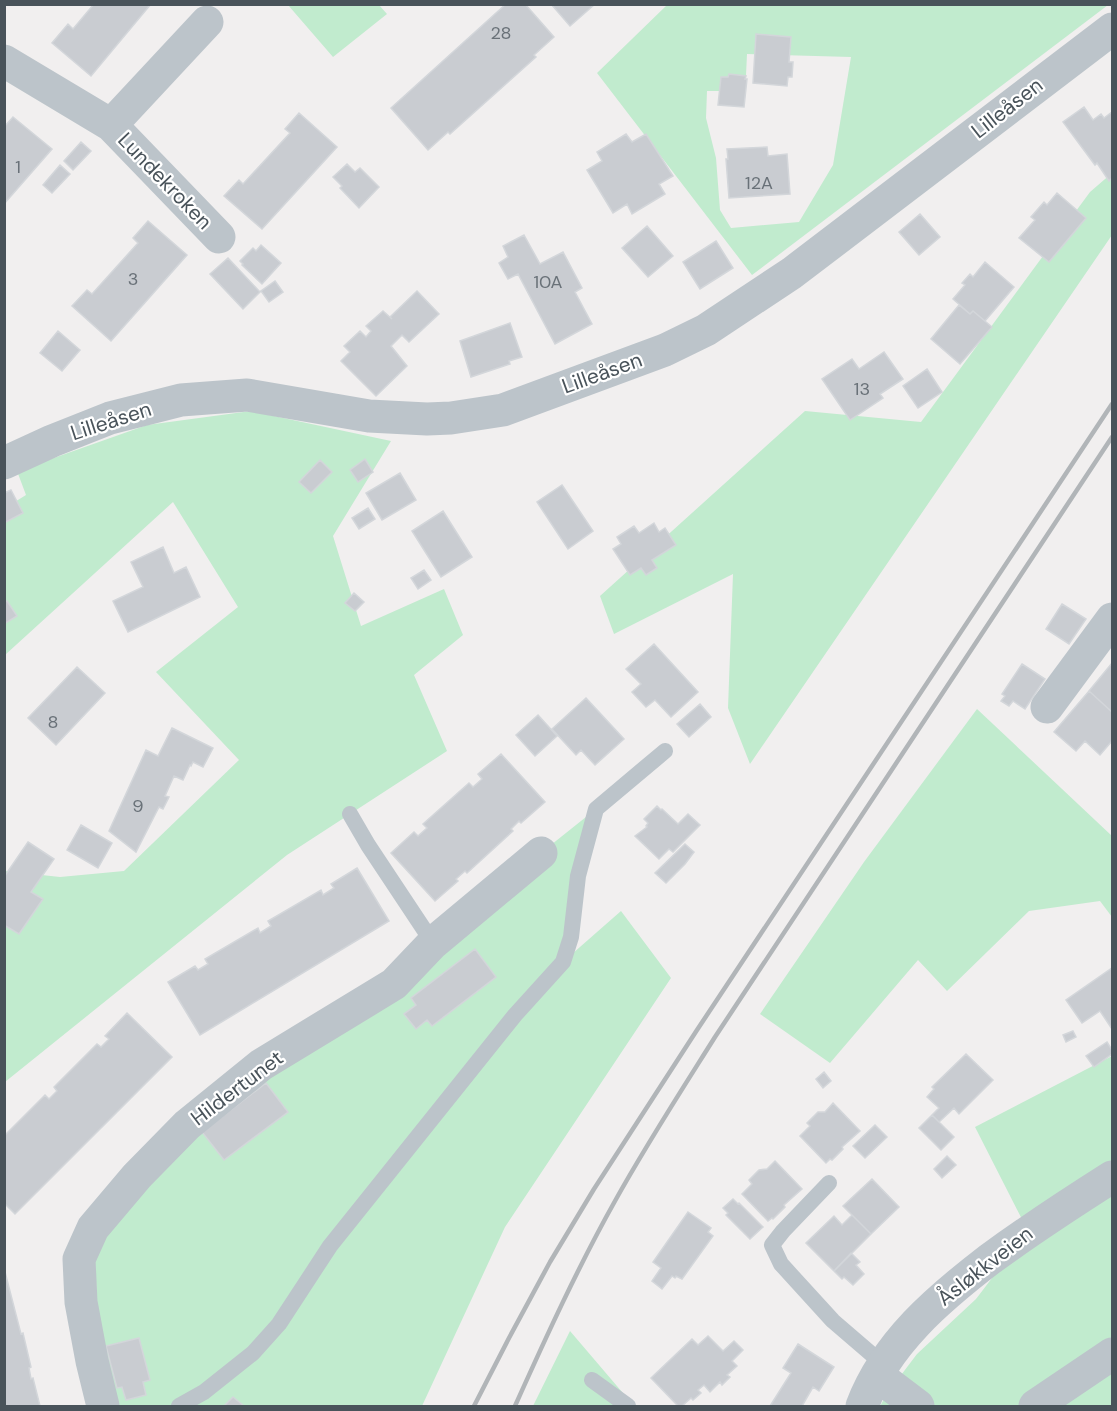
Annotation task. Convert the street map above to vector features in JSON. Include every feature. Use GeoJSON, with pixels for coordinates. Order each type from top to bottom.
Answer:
{"type":"FeatureCollection","features":[{"type":"Feature","properties":{"kind":"street","name":"Lundekroken"},"geometry":{"type":"LineString","coordinates":[[111,125],[207,22]]}},
{"type":"Feature","properties":{"kind":"street","name":"Lilleåsen"},"geometry":{"type":"LineString","coordinates":[[4,463],[110,418],[181,399],[247,395],[369,416],[451,418],[502,410],[665,350],[706,330],[792,273],[1113,29]]}},
{"type":"Feature","properties":{"kind":"street","name":"Lundekroken"},"geometry":{"type":"LineString","coordinates":[[4,62],[111,125],[219,237]]}},
{"type":"Feature","properties":{"kind":"street"},"geometry":{"type":"LineString","coordinates":[[1047,707],[1113,619]]}},
{"type":"Feature","properties":{"kind":"street","name":"Hildertunet"},"geometry":{"type":"LineString","coordinates":[[103,1407],[81,1302],[79,1260],[93,1228],[137,1176],[187,1125],[261,1065],[394,984],[433,943],[540,853]]}},
{"type":"Feature","properties":{"kind":"street","name":"Åsløkkveien"},"geometry":{"type":"LineString","coordinates":[[862,1407],[880,1370],[916,1322],[960,1282],[1025,1233],[1113,1177]]}},
{"type":"Feature","properties":{"kind":"street"},"geometry":{"type":"LineString","coordinates":[[1035,1407],[1113,1354]]}},
{"type":"Feature","properties":{"kind":"street"},"geometry":{"type":"LineString","coordinates":[[880,1370],[918,1407]]}},
{"type":"Feature","properties":{"kind":"lane"},"geometry":{"type":"LineString","coordinates":[[179,1407],[204,1392],[254,1353],[279,1324],[330,1246],[515,1015],[563,962],[571,937],[578,876],[596,809],[665,751]]}},
{"type":"Feature","properties":{"kind":"lane"},"geometry":{"type":"LineString","coordinates":[[350,814],[433,943]]}},
{"type":"Feature","properties":{"kind":"lane"},"geometry":{"type":"LineString","coordinates":[[829,1183],[772,1245],[781,1264],[880,1370]]}},
{"type":"Feature","properties":{"kind":"lane"},"geometry":{"type":"LineString","coordinates":[[592,1380],[628,1407]]}},
{"type":"Feature","properties":{"kind":"green space"},"geometry":{"type":"Polygon","coordinates":[[[288,5],[379,5],[387,14],[333,57],[288,5]]]}},
{"type":"Feature","properties":{"kind":"green space"},"geometry":{"type":"Polygon","coordinates":[[[667,5],[1108,5],[752,275],[597,73],[667,5]],[[747,54],[745,97],[734,91],[707,91],[706,118],[716,158],[720,210],[731,228],[799,222],[833,165],[851,57],[747,54]]]}},
{"type":"Feature","properties":{"kind":"green space"},"geometry":{"type":"Polygon","coordinates":[[[1112,173],[1112,235],[750,764],[728,708],[733,574],[614,634],[600,596],[805,411],[921,422],[1090,192],[1112,173]]]}},
{"type":"Feature","properties":{"kind":"green space"},"geometry":{"type":"Polygon","coordinates":[[[251,411],[391,441],[333,536],[361,626],[444,589],[463,635],[414,675],[447,751],[287,855],[5,1082],[5,871],[60,877],[124,871],[239,760],[156,672],[238,607],[173,502],[5,655],[5,508],[26,495],[17,471],[147,425],[251,411]]]}},
{"type":"Feature","properties":{"kind":"green space"},"geometry":{"type":"Polygon","coordinates":[[[977,709],[1112,836],[1112,917],[1100,901],[1029,911],[947,991],[918,960],[830,1063],[760,1014],[864,862],[977,709]]]}},
{"type":"Feature","properties":{"kind":"green space"},"geometry":{"type":"Polygon","coordinates":[[[596,809],[564,961],[621,911],[671,978],[505,1227],[422,1406],[103,1406],[93,1228],[137,1176],[596,809]]]}},
{"type":"Feature","properties":{"kind":"green space"},"geometry":{"type":"Polygon","coordinates":[[[1112,1056],[1112,1406],[880,1406],[917,1354],[976,1299],[1028,1231],[975,1127],[1112,1056]]]}},
{"type":"Feature","properties":{"kind":"green space"},"geometry":{"type":"Polygon","coordinates":[[[570,1331],[634,1406],[533,1406],[570,1331]]]}},
{"type":"Feature","properties":{"kind":"building"},"geometry":{"type":"Polygon","coordinates":[[[94,4],[151,4],[91,76],[52,43],[68,24],[73,29],[94,4]]]}},
{"type":"Feature","properties":{"kind":"building"},"geometry":{"type":"Polygon","coordinates":[[[506,4],[525,4],[554,37],[534,55],[536,57],[450,134],[448,132],[428,150],[391,108],[506,4]]]}},
{"type":"Feature","properties":{"kind":"building"},"geometry":{"type":"Polygon","coordinates":[[[551,4],[595,4],[570,26],[551,4]]]}},
{"type":"Feature","properties":{"kind":"building"},"geometry":{"type":"Polygon","coordinates":[[[756,34],[791,37],[789,62],[793,62],[792,77],[788,77],[787,86],[753,83],[756,34]]]}},
{"type":"Feature","properties":{"kind":"building"},"geometry":{"type":"Polygon","coordinates":[[[729,74],[746,76],[744,107],[718,105],[721,77],[728,77],[729,74]]]}},
{"type":"Feature","properties":{"kind":"building"},"geometry":{"type":"Polygon","coordinates":[[[1084,107],[1093,120],[1101,114],[1104,118],[1112,112],[1112,178],[1109,181],[1063,122],[1084,107]]]}},
{"type":"Feature","properties":{"kind":"building"},"geometry":{"type":"Polygon","coordinates":[[[299,113],[337,147],[262,229],[224,196],[239,180],[243,184],[290,133],[285,129],[299,113]]]}},
{"type":"Feature","properties":{"kind":"building"},"geometry":{"type":"Polygon","coordinates":[[[13,117],[52,149],[4,204],[4,127],[13,117]]]}},
{"type":"Feature","properties":{"kind":"building"},"geometry":{"type":"Polygon","coordinates":[[[626,134],[632,142],[646,134],[673,176],[659,184],[665,194],[632,214],[627,204],[613,213],[587,170],[602,161],[597,152],[626,134]]]}},
{"type":"Feature","properties":{"kind":"building"},"geometry":{"type":"Polygon","coordinates":[[[81,142],[91,151],[73,170],[64,161],[81,142]]]}},
{"type":"Feature","properties":{"kind":"building"},"geometry":{"type":"Polygon","coordinates":[[[767,147],[768,156],[787,154],[790,194],[729,198],[727,149],[767,147]]]}},
{"type":"Feature","properties":{"kind":"building"},"geometry":{"type":"Polygon","coordinates":[[[347,164],[355,172],[360,168],[379,187],[359,208],[333,177],[347,164]]]}},
{"type":"Feature","properties":{"kind":"building"},"geometry":{"type":"Polygon","coordinates":[[[60,165],[70,174],[52,193],[43,185],[60,165]]]}},
{"type":"Feature","properties":{"kind":"building"},"geometry":{"type":"Polygon","coordinates":[[[1057,193],[1086,218],[1049,262],[1019,238],[1035,220],[1031,217],[1044,202],[1047,205],[1057,193]]]}},
{"type":"Feature","properties":{"kind":"building"},"geometry":{"type":"Polygon","coordinates":[[[920,214],[940,237],[919,255],[899,232],[920,214]]]}},
{"type":"Feature","properties":{"kind":"building"},"geometry":{"type":"Polygon","coordinates":[[[148,221],[187,255],[111,341],[72,306],[87,290],[92,294],[138,243],[133,238],[148,221]]]}},
{"type":"Feature","properties":{"kind":"building"},"geometry":{"type":"Polygon","coordinates":[[[647,226],[673,256],[648,277],[622,248],[647,226]]]}},
{"type":"Feature","properties":{"kind":"building"},"geometry":{"type":"Polygon","coordinates":[[[524,235],[540,264],[563,252],[582,288],[575,292],[592,324],[555,344],[518,274],[508,279],[499,263],[508,257],[503,246],[524,235]]]}},
{"type":"Feature","properties":{"kind":"building"},"geometry":{"type":"Polygon","coordinates":[[[716,241],[733,268],[700,289],[683,262],[716,241]]]}},
{"type":"Feature","properties":{"kind":"building"},"geometry":{"type":"Polygon","coordinates":[[[261,245],[281,263],[262,284],[240,261],[253,248],[256,251],[261,245]]]}},
{"type":"Feature","properties":{"kind":"building"},"geometry":{"type":"Polygon","coordinates":[[[228,258],[260,292],[243,309],[210,274],[228,258]]]}},
{"type":"Feature","properties":{"kind":"building"},"geometry":{"type":"Polygon","coordinates":[[[985,262],[1014,287],[985,321],[973,311],[970,314],[953,299],[965,285],[962,283],[970,274],[973,277],[985,262]]]}},
{"type":"Feature","properties":{"kind":"building"},"geometry":{"type":"Polygon","coordinates":[[[275,281],[283,292],[269,302],[261,291],[275,281]]]}},
{"type":"Feature","properties":{"kind":"building"},"geometry":{"type":"Polygon","coordinates":[[[417,291],[439,314],[409,342],[402,335],[391,346],[407,366],[376,396],[341,361],[350,352],[344,346],[360,331],[366,337],[371,331],[366,326],[383,311],[392,319],[390,317],[417,291]]]}},
{"type":"Feature","properties":{"kind":"building"},"geometry":{"type":"Polygon","coordinates":[[[959,305],[970,314],[973,311],[992,327],[960,364],[931,339],[959,305]]]}},
{"type":"Feature","properties":{"kind":"building"},"geometry":{"type":"Polygon","coordinates":[[[510,323],[522,357],[509,361],[510,364],[471,377],[460,341],[510,323]]]}},
{"type":"Feature","properties":{"kind":"building"},"geometry":{"type":"Polygon","coordinates":[[[58,331],[80,350],[62,371],[40,353],[58,331]]]}},
{"type":"Feature","properties":{"kind":"building"},"geometry":{"type":"Polygon","coordinates":[[[884,352],[903,379],[880,394],[883,398],[850,420],[822,379],[852,359],[859,369],[884,352]]]}},
{"type":"Feature","properties":{"kind":"building"},"geometry":{"type":"Polygon","coordinates":[[[927,369],[942,392],[918,408],[903,386],[927,369]]]}},
{"type":"Feature","properties":{"kind":"building"},"geometry":{"type":"Polygon","coordinates":[[[365,459],[373,472],[358,482],[350,470],[365,459]]]}},
{"type":"Feature","properties":{"kind":"building"},"geometry":{"type":"Polygon","coordinates":[[[320,460],[332,472],[311,493],[299,482],[320,460]]]}},
{"type":"Feature","properties":{"kind":"building"},"geometry":{"type":"Polygon","coordinates":[[[400,473],[416,500],[382,520],[366,493],[400,473]]]}},
{"type":"Feature","properties":{"kind":"building"},"geometry":{"type":"Polygon","coordinates":[[[562,485],[593,531],[568,549],[537,502],[562,485]]]}},
{"type":"Feature","properties":{"kind":"building"},"geometry":{"type":"Polygon","coordinates":[[[11,490],[23,513],[4,523],[4,493],[11,490]]]}},
{"type":"Feature","properties":{"kind":"building"},"geometry":{"type":"Polygon","coordinates":[[[368,508],[375,519],[359,529],[352,518],[368,508]]]}},
{"type":"Feature","properties":{"kind":"building"},"geometry":{"type":"Polygon","coordinates":[[[443,511],[472,557],[441,577],[412,531],[443,511]]]}},
{"type":"Feature","properties":{"kind":"building"},"geometry":{"type":"Polygon","coordinates":[[[654,523],[659,532],[665,528],[676,545],[652,560],[657,568],[646,575],[641,568],[630,575],[613,549],[621,544],[617,537],[634,526],[639,533],[654,523]]]}},
{"type":"Feature","properties":{"kind":"building"},"geometry":{"type":"Polygon","coordinates":[[[163,547],[174,573],[186,567],[200,597],[128,632],[113,601],[143,587],[131,562],[163,547]]]}},
{"type":"Feature","properties":{"kind":"building"},"geometry":{"type":"Polygon","coordinates":[[[424,570],[431,580],[418,589],[411,578],[424,570]]]}},
{"type":"Feature","properties":{"kind":"building"},"geometry":{"type":"Polygon","coordinates":[[[354,593],[364,602],[355,611],[345,603],[354,593]]]}},
{"type":"Feature","properties":{"kind":"building"},"geometry":{"type":"Polygon","coordinates":[[[7,601],[17,616],[4,624],[4,603],[7,601]]]}},
{"type":"Feature","properties":{"kind":"building"},"geometry":{"type":"Polygon","coordinates":[[[1062,604],[1086,619],[1069,644],[1046,629],[1062,604]]]}},
{"type":"Feature","properties":{"kind":"building"},"geometry":{"type":"Polygon","coordinates":[[[654,644],[698,692],[671,717],[655,700],[646,707],[632,692],[641,684],[626,669],[654,644]]]}},
{"type":"Feature","properties":{"kind":"building"},"geometry":{"type":"Polygon","coordinates":[[[1112,663],[1112,712],[1089,691],[1112,663]]]}},
{"type":"Feature","properties":{"kind":"building"},"geometry":{"type":"Polygon","coordinates":[[[1022,664],[1045,679],[1025,709],[1013,701],[1009,706],[1001,701],[1005,696],[1002,694],[1022,664]]]}},
{"type":"Feature","properties":{"kind":"building"},"geometry":{"type":"Polygon","coordinates":[[[77,667],[105,693],[56,745],[28,718],[77,667]]]}},
{"type":"Feature","properties":{"kind":"building"},"geometry":{"type":"Polygon","coordinates":[[[1089,691],[1112,712],[1112,741],[1100,755],[1085,741],[1076,751],[1054,732],[1089,691]]]}},
{"type":"Feature","properties":{"kind":"building"},"geometry":{"type":"Polygon","coordinates":[[[586,698],[624,739],[595,765],[581,750],[576,755],[552,729],[586,698]]]}},
{"type":"Feature","properties":{"kind":"building"},"geometry":{"type":"Polygon","coordinates":[[[700,704],[711,717],[689,737],[677,724],[700,704]]]}},
{"type":"Feature","properties":{"kind":"building"},"geometry":{"type":"Polygon","coordinates":[[[538,715],[557,736],[535,756],[516,735],[538,715]]]}},
{"type":"Feature","properties":{"kind":"building"},"geometry":{"type":"Polygon","coordinates":[[[172,728],[213,748],[203,767],[193,762],[183,780],[174,776],[165,796],[169,797],[163,809],[159,807],[136,852],[109,831],[146,750],[158,756],[172,728]]]}},
{"type":"Feature","properties":{"kind":"building"},"geometry":{"type":"Polygon","coordinates":[[[501,754],[545,802],[521,823],[519,821],[511,829],[513,831],[467,873],[465,871],[456,879],[458,881],[435,901],[391,853],[414,832],[418,836],[427,828],[423,824],[469,783],[473,787],[482,779],[478,774],[501,754]]]}},
{"type":"Feature","properties":{"kind":"building"},"geometry":{"type":"Polygon","coordinates":[[[657,806],[678,824],[688,814],[700,825],[673,852],[669,849],[659,859],[635,836],[647,827],[648,823],[644,819],[657,806]]]}},
{"type":"Feature","properties":{"kind":"building"},"geometry":{"type":"Polygon","coordinates":[[[81,825],[112,843],[98,868],[67,850],[81,825]]]}},
{"type":"Feature","properties":{"kind":"building"},"geometry":{"type":"Polygon","coordinates":[[[28,842],[54,859],[31,892],[43,899],[19,934],[4,925],[4,877],[28,842]]]}},
{"type":"Feature","properties":{"kind":"building"},"geometry":{"type":"Polygon","coordinates":[[[685,844],[694,852],[666,883],[655,873],[685,844]]]}},
{"type":"Feature","properties":{"kind":"building"},"geometry":{"type":"Polygon","coordinates":[[[357,868],[389,921],[200,1035],[168,982],[195,966],[198,970],[208,964],[205,959],[258,928],[260,933],[271,926],[268,921],[321,890],[323,895],[334,888],[331,884],[357,868]]]}},
{"type":"Feature","properties":{"kind":"building"},"geometry":{"type":"Polygon","coordinates":[[[475,949],[496,977],[432,1026],[427,1020],[416,1029],[404,1014],[416,1005],[411,998],[475,949]]]}},
{"type":"Feature","properties":{"kind":"building"},"geometry":{"type":"Polygon","coordinates":[[[1112,968],[1112,1029],[1100,1011],[1082,1023],[1066,1000],[1112,968]]]}},
{"type":"Feature","properties":{"kind":"building"},"geometry":{"type":"Polygon","coordinates":[[[127,1013],[172,1057],[15,1214],[4,1203],[4,1136],[45,1095],[49,1099],[57,1091],[54,1087],[97,1044],[101,1047],[109,1039],[105,1036],[127,1013]]]}},
{"type":"Feature","properties":{"kind":"building"},"geometry":{"type":"Polygon","coordinates":[[[1073,1031],[1076,1037],[1066,1042],[1063,1035],[1073,1031]]]}},
{"type":"Feature","properties":{"kind":"building"},"geometry":{"type":"Polygon","coordinates":[[[1107,1042],[1112,1054],[1094,1067],[1086,1056],[1107,1042]]]}},
{"type":"Feature","properties":{"kind":"building"},"geometry":{"type":"Polygon","coordinates":[[[966,1054],[993,1080],[959,1114],[954,1108],[939,1122],[932,1115],[939,1108],[927,1097],[934,1089],[932,1087],[966,1054]]]}},
{"type":"Feature","properties":{"kind":"building"},"geometry":{"type":"Polygon","coordinates":[[[824,1072],[831,1081],[823,1088],[816,1079],[824,1072]]]}},
{"type":"Feature","properties":{"kind":"building"},"geometry":{"type":"Polygon","coordinates":[[[266,1083],[288,1112],[224,1160],[202,1132],[266,1083]]]}},
{"type":"Feature","properties":{"kind":"building"},"geometry":{"type":"Polygon","coordinates":[[[833,1103],[860,1131],[842,1147],[843,1149],[832,1160],[826,1163],[800,1136],[810,1126],[807,1123],[818,1112],[825,1112],[833,1103]]]}},
{"type":"Feature","properties":{"kind":"building"},"geometry":{"type":"Polygon","coordinates":[[[932,1115],[954,1137],[941,1150],[919,1128],[932,1115]]]}},
{"type":"Feature","properties":{"kind":"building"},"geometry":{"type":"Polygon","coordinates":[[[875,1125],[887,1137],[865,1158],[853,1146],[875,1125]]]}},
{"type":"Feature","properties":{"kind":"building"},"geometry":{"type":"Polygon","coordinates":[[[947,1156],[956,1165],[942,1178],[934,1169],[947,1156]]]}},
{"type":"Feature","properties":{"kind":"building"},"geometry":{"type":"Polygon","coordinates":[[[775,1161],[802,1189],[784,1205],[785,1207],[773,1219],[768,1221],[742,1194],[752,1184],[749,1180],[759,1170],[767,1169],[775,1161]]]}},
{"type":"Feature","properties":{"kind":"building"},"geometry":{"type":"Polygon","coordinates":[[[872,1179],[899,1207],[871,1234],[843,1206],[872,1179]]]}},
{"type":"Feature","properties":{"kind":"building"},"geometry":{"type":"Polygon","coordinates":[[[733,1199],[763,1227],[750,1239],[726,1215],[728,1213],[723,1208],[733,1199]]]}},
{"type":"Feature","properties":{"kind":"building"},"geometry":{"type":"Polygon","coordinates":[[[688,1212],[711,1228],[708,1232],[713,1236],[682,1279],[672,1276],[662,1289],[652,1281],[661,1268],[653,1262],[688,1212]]]}},
{"type":"Feature","properties":{"kind":"building"},"geometry":{"type":"Polygon","coordinates":[[[852,1215],[871,1234],[834,1271],[806,1243],[834,1216],[842,1225],[852,1215]]]}},
{"type":"Feature","properties":{"kind":"building"},"geometry":{"type":"Polygon","coordinates":[[[851,1253],[860,1262],[856,1265],[864,1274],[853,1285],[834,1271],[851,1253]]]}},
{"type":"Feature","properties":{"kind":"building"},"geometry":{"type":"Polygon","coordinates":[[[4,1268],[21,1334],[23,1333],[31,1367],[29,1368],[31,1379],[33,1378],[40,1406],[4,1406],[4,1268]]]}},
{"type":"Feature","properties":{"kind":"building"},"geometry":{"type":"Polygon","coordinates":[[[708,1336],[723,1351],[734,1341],[743,1350],[732,1361],[737,1366],[727,1375],[730,1377],[722,1385],[720,1382],[710,1392],[704,1385],[698,1390],[701,1393],[693,1400],[691,1398],[682,1406],[678,1406],[651,1378],[692,1339],[698,1345],[708,1336]]]}},
{"type":"Feature","properties":{"kind":"building"},"geometry":{"type":"Polygon","coordinates":[[[139,1338],[150,1380],[143,1382],[146,1395],[126,1400],[122,1387],[117,1388],[106,1346],[139,1338]]]}},
{"type":"Feature","properties":{"kind":"building"},"geometry":{"type":"Polygon","coordinates":[[[798,1344],[834,1367],[819,1391],[813,1387],[802,1406],[770,1406],[791,1373],[783,1368],[798,1344]]]}},
{"type":"Feature","properties":{"kind":"building"},"geometry":{"type":"Polygon","coordinates":[[[233,1397],[244,1406],[224,1406],[233,1397]]]}},
{"type":"Feature","properties":{"kind":"railway"},"geometry":{"type":"LineString","coordinates":[[474,1406],[550,1262],[594,1189],[1112,404]]}},
{"type":"Feature","properties":{"kind":"railway"},"geometry":{"type":"LineString","coordinates":[[515,1406],[588,1251],[664,1118],[715,1037],[1112,437]]}}]}
